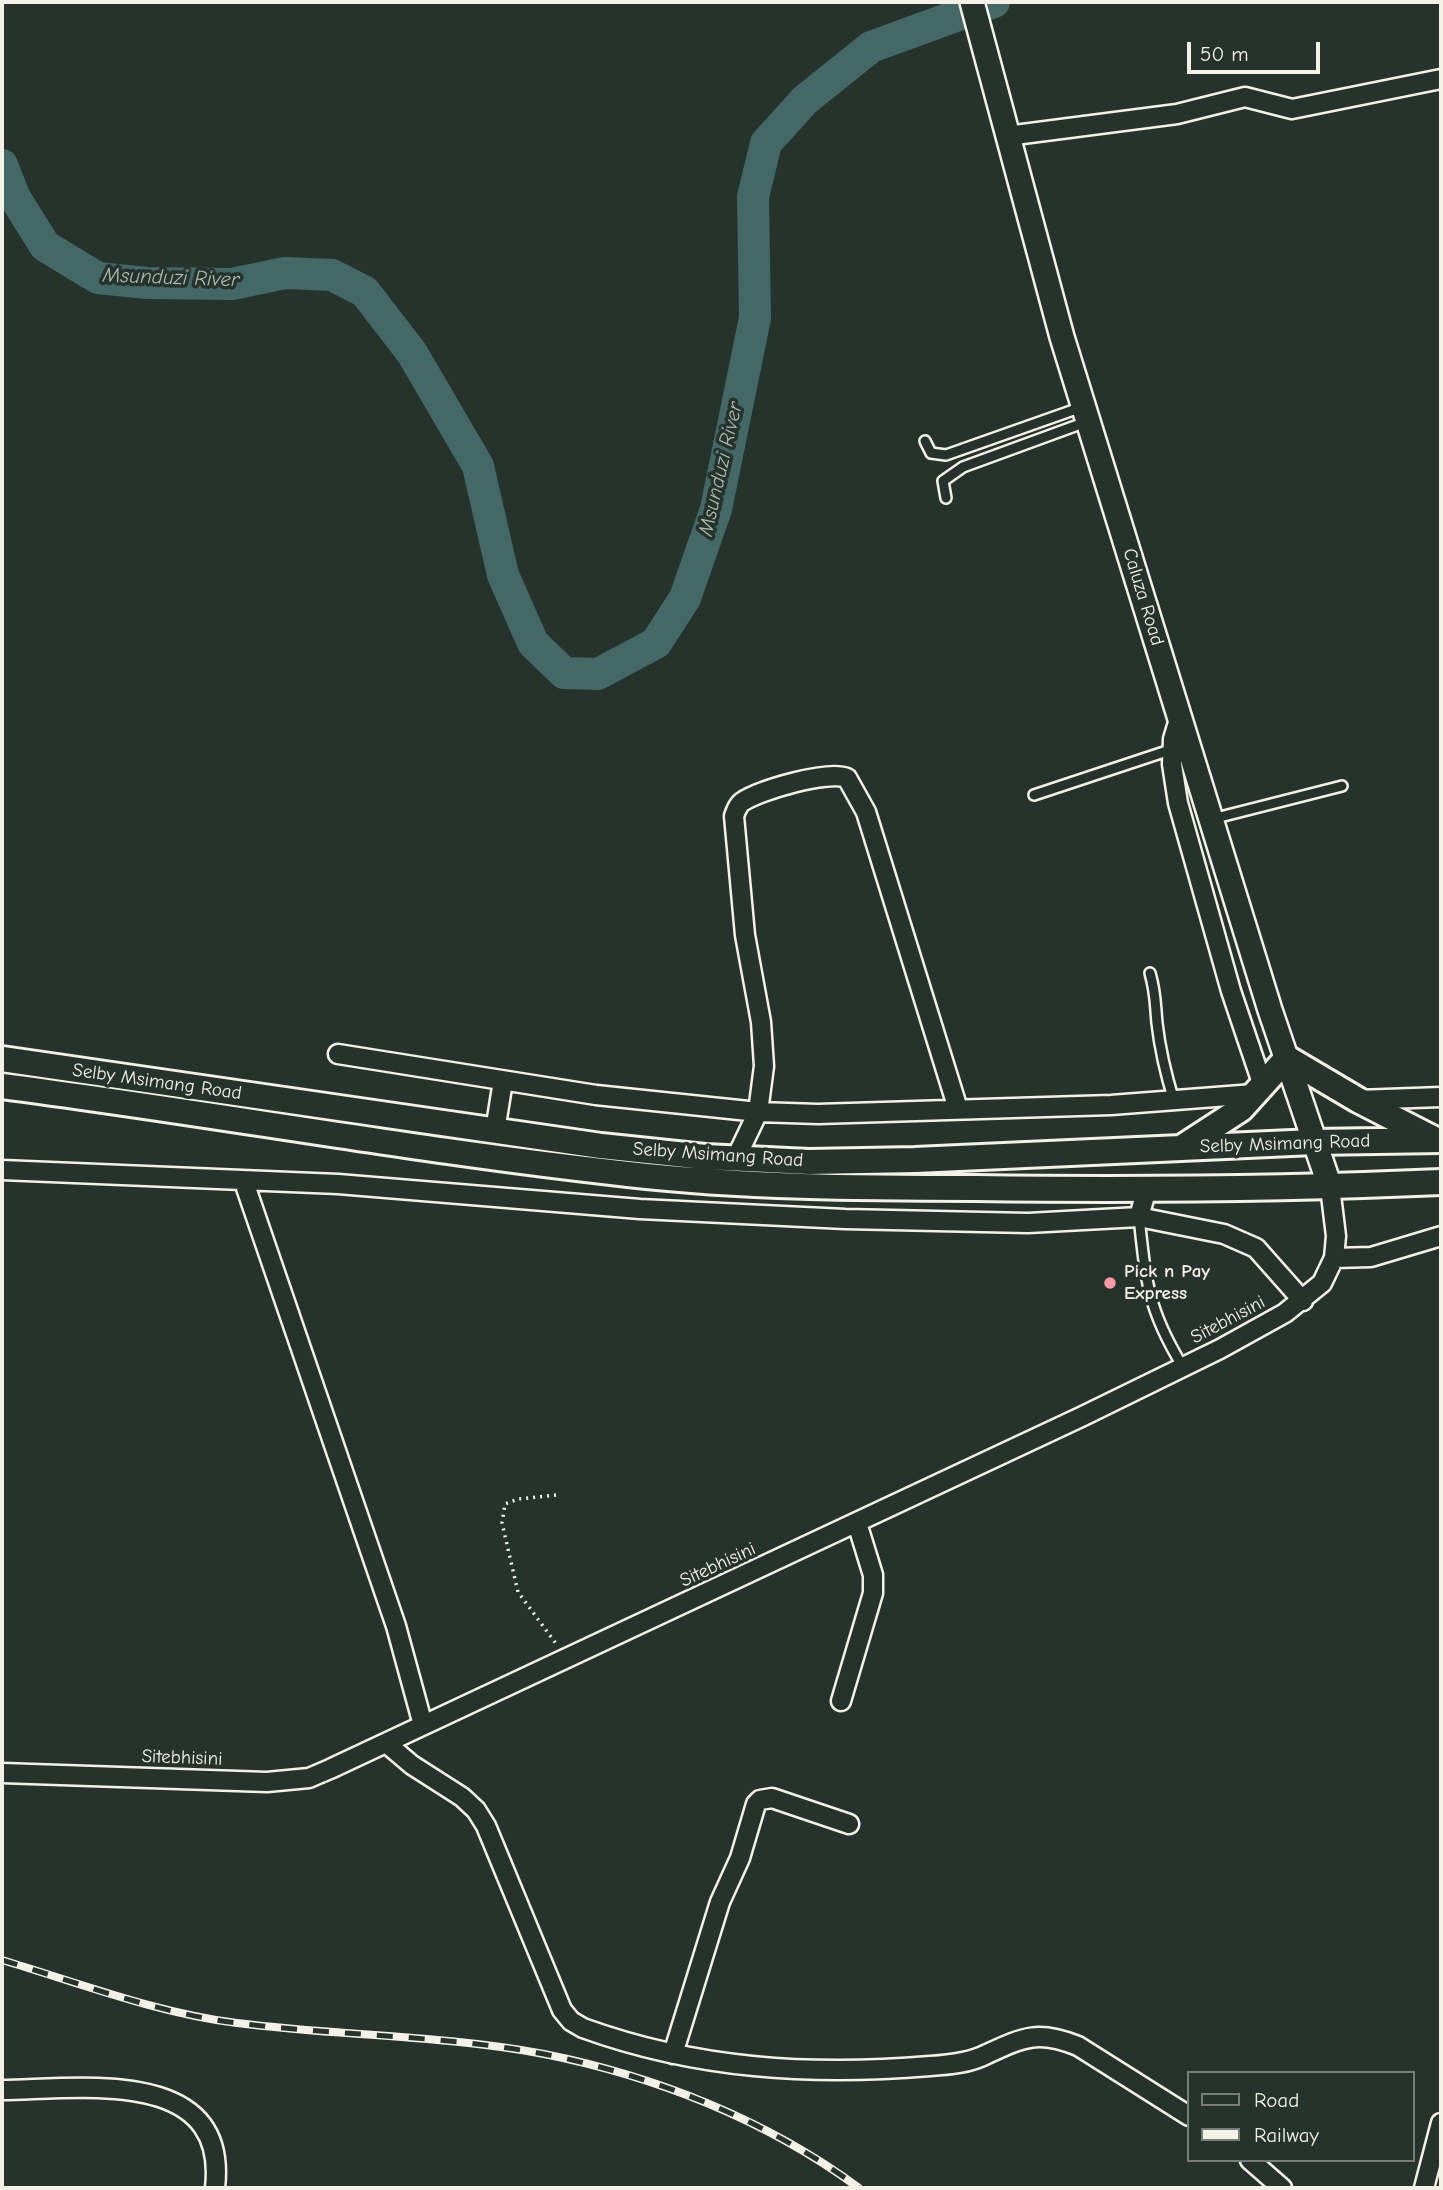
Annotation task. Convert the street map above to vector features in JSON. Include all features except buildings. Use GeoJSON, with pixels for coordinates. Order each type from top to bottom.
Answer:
{"type":"FeatureCollection","features":[{"type":"Feature","properties":{"kind":"main road"},"geometry":{"type":"LineString","coordinates":[[1181,1148],[1216,1128],[1241,1109],[1287,1058],[1358,1100],[1439,1140]]}},
{"type":"Feature","properties":{"kind":"main road","name":"Selby Msimang Road"},"geometry":{"type":"LineString","coordinates":[[2,1059],[601,1146],[736,1158],[810,1162],[889,1160],[1314,1142],[1439,1140]]}},
{"type":"Feature","properties":{"kind":"main road","name":"Selby Msimang Road"},"geometry":{"type":"LineString","coordinates":[[2,1086],[630,1175],[859,1187],[1330,1187],[1441,1182]]}},
{"type":"Feature","properties":{"kind":"street","name":"Caluza Road"},"geometry":{"type":"LineString","coordinates":[[972,2],[1086,414],[1287,1058],[1330,1187]]}},
{"type":"Feature","properties":{"kind":"street"},"geometry":{"type":"LineString","coordinates":[[1007,136],[1177,114],[1245,97],[1292,109],[1441,79]]}},
{"type":"Feature","properties":{"kind":"street"},"geometry":{"type":"LineString","coordinates":[[338,1054],[503,1081],[758,1112],[818,1114],[1174,1101],[1258,1088],[1178,803],[1173,749],[1180,716]]}},
{"type":"Feature","properties":{"kind":"street"},"geometry":{"type":"LineString","coordinates":[[736,1158],[758,1112],[764,1066],[761,1022],[745,935],[734,816],[742,802],[831,774],[847,778],[866,812],[958,1109]]}},
{"type":"Feature","properties":{"kind":"street"},"geometry":{"type":"LineString","coordinates":[[495,1131],[503,1081]]}},
{"type":"Feature","properties":{"kind":"street"},"geometry":{"type":"LineString","coordinates":[[1358,1100],[1441,1097]]}},
{"type":"Feature","properties":{"kind":"street"},"geometry":{"type":"LineString","coordinates":[[2,1170],[338,1184],[640,1209],[832,1218],[1028,1223],[1139,1217],[1224,1234],[1256,1248],[1303,1301]]}},
{"type":"Feature","properties":{"kind":"street"},"geometry":{"type":"LineString","coordinates":[[244,1182],[396,1626],[423,1725]]}},
{"type":"Feature","properties":{"kind":"street","name":"Sitebhisini"},"geometry":{"type":"LineString","coordinates":[[2,1773],[289,1782],[309,1778],[571,1658],[1183,1367],[1303,1301],[1322,1283],[1334,1258],[1336,1236],[1330,1187]]}},
{"type":"Feature","properties":{"kind":"street"},"geometry":{"type":"LineString","coordinates":[[1139,1217],[1147,1188]]}},
{"type":"Feature","properties":{"kind":"street"},"geometry":{"type":"LineString","coordinates":[[1334,1258],[1379,1255],[1441,1236]]}},
{"type":"Feature","properties":{"kind":"street"},"geometry":{"type":"LineString","coordinates":[[841,1701],[873,1593],[873,1574],[857,1523]]}},
{"type":"Feature","properties":{"kind":"street"},"geometry":{"type":"LineString","coordinates":[[386,1743],[476,1810],[496,1849],[550,1985],[571,2021],[609,2038],[673,2054],[758,2068],[826,2072],[968,2062],[1007,2043],[1033,2036],[1059,2039],[1109,2064],[1188,2115]]}},
{"type":"Feature","properties":{"kind":"street"},"geometry":{"type":"LineString","coordinates":[[673,2054],[720,1902],[740,1858],[756,1804],[760,1800],[772,1798],[849,1824]]}},
{"type":"Feature","properties":{"kind":"street"},"geometry":{"type":"LineString","coordinates":[[2,2090],[110,2090],[149,2093],[173,2100],[198,2118],[213,2141],[216,2157],[215,2188]]}},
{"type":"Feature","properties":{"kind":"street"},"geometry":{"type":"LineString","coordinates":[[1424,2188],[1441,2123]]}},
{"type":"Feature","properties":{"kind":"street"},"geometry":{"type":"LineString","coordinates":[[1252,2162],[1282,2188]]}},
{"type":"Feature","properties":{"kind":"lane"},"geometry":{"type":"LineString","coordinates":[[925,441],[931,453],[946,455],[1086,414]]}},
{"type":"Feature","properties":{"kind":"lane"},"geometry":{"type":"LineString","coordinates":[[946,498],[943,481],[963,467],[1086,414]]}},
{"type":"Feature","properties":{"kind":"lane"},"geometry":{"type":"LineString","coordinates":[[1034,795],[1173,749]]}},
{"type":"Feature","properties":{"kind":"lane"},"geometry":{"type":"LineString","coordinates":[[1212,819],[1342,786]]}},
{"type":"Feature","properties":{"kind":"lane"},"geometry":{"type":"LineString","coordinates":[[1150,973],[1158,1002],[1156,1019],[1164,1067],[1174,1101]]}},
{"type":"Feature","properties":{"kind":"lane"},"geometry":{"type":"LineString","coordinates":[[1139,1217],[1147,1292],[1163,1333],[1183,1367]]}},
{"type":"Feature","properties":{"kind":"path"},"geometry":{"type":"LineString","coordinates":[[556,1495],[518,1499],[505,1504],[502,1523],[518,1592],[552,1641],[571,1658]]}},
{"type":"Feature","properties":{"kind":"waterway","name":"Msunduzi River"},"geometry":{"type":"LineString","coordinates":[[2,165],[15,198],[45,246],[98,278],[147,283],[232,284],[285,273],[332,275],[365,292],[412,353],[478,466],[503,575],[533,643],[564,673],[598,674],[656,643],[685,598],[716,509],[755,318],[753,197],[766,143],[805,100],[871,47],[994,2]]}},
{"type":"Feature","properties":{"kind":"railway"},"geometry":{"type":"LineString","coordinates":[[2,1960],[118,1996],[207,2018],[275,2027],[468,2043],[586,2063],[668,2088],[709,2104],[787,2141],[859,2188]]}},
{"type":"Feature","properties":{"kind":"place","name":"Pick n Pay Express"},"geometry":{"type":"Point","coordinates":[1110,1283]}}]}
